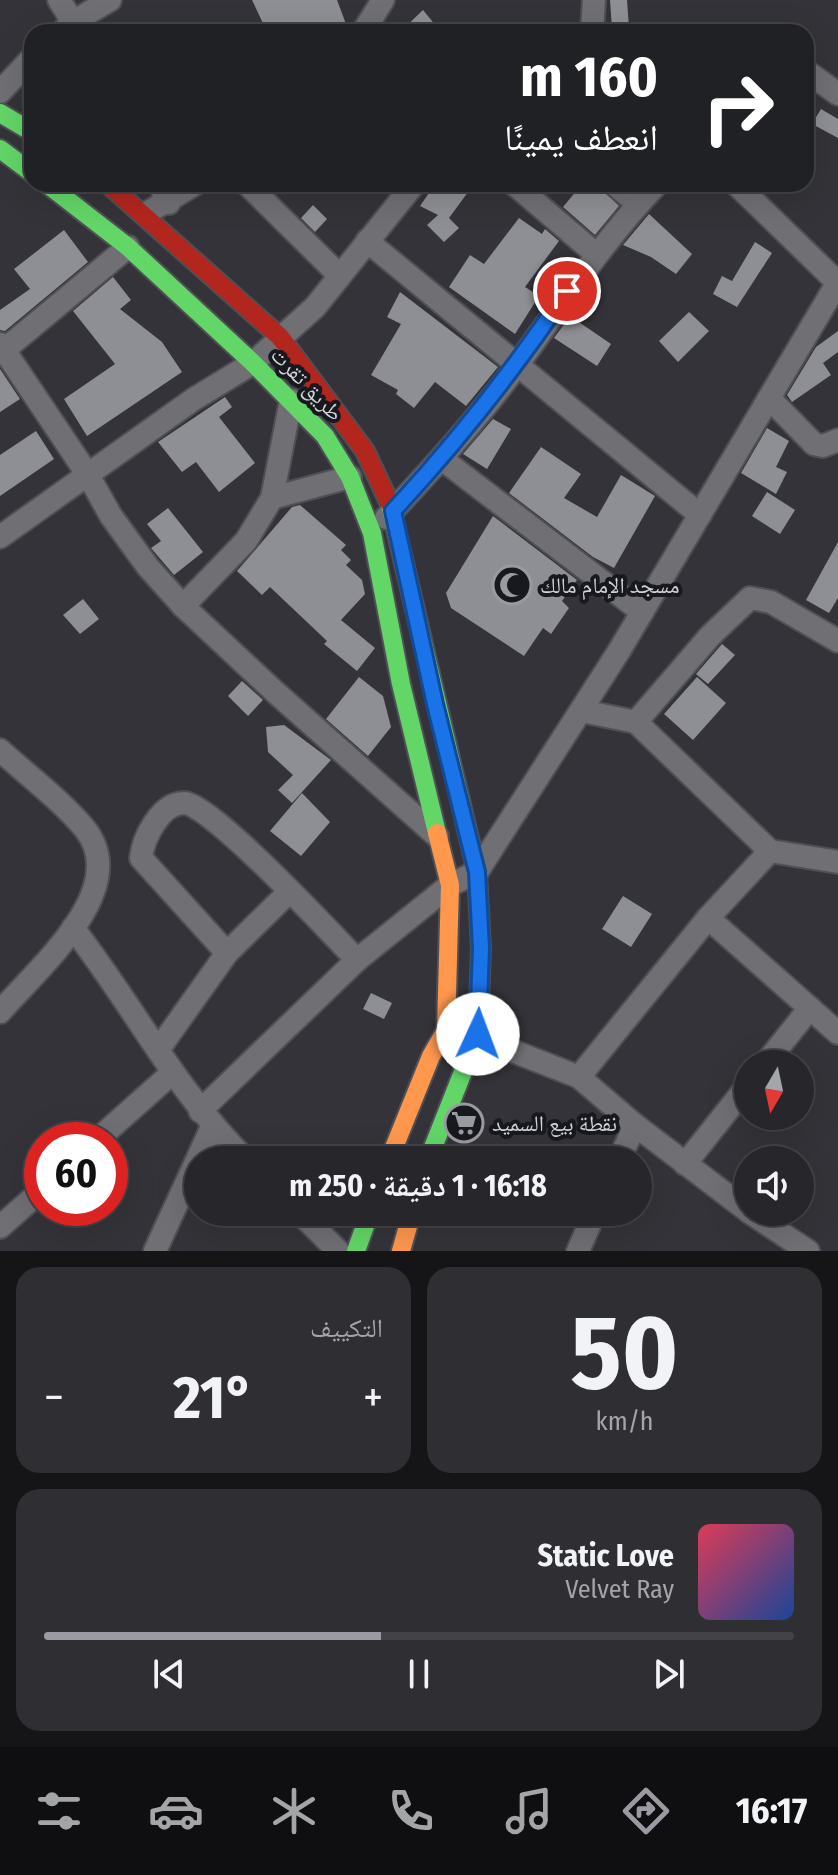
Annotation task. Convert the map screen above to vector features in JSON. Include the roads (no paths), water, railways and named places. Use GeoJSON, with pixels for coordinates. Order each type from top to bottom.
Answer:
{"type":"FeatureCollection","features":[{"type":"Feature","properties":{"kind":"main road"},"geometry":{"type":"LineString","coordinates":[[0,113],[24,127]]}},
{"type":"Feature","properties":{"kind":"main road"},"geometry":{"type":"LineString","coordinates":[[0,149],[24,167]]}},
{"type":"Feature","properties":{"kind":"main road","name":"طريق تقرت"},"geometry":{"type":"LineString","coordinates":[[57,192],[128,247],[253,363],[325,436],[350,477],[372,533],[390,612],[401,684],[450,885],[446,1030],[431,1056],[395,1146]]}},
{"type":"Feature","properties":{"kind":"main road","name":"طريق تقرت"},"geometry":{"type":"LineString","coordinates":[[118,192],[280,337],[365,451],[393,511],[435,704],[477,872],[481,948],[478,1034],[434,1146]]}},
{"type":"Feature","properties":{"kind":"main road"},"geometry":{"type":"LineString","coordinates":[[356,1251],[365,1226]]}},
{"type":"Feature","properties":{"kind":"main road"},"geometry":{"type":"LineString","coordinates":[[401,1251],[408,1226]]}},
{"type":"Feature","properties":{"kind":"street"},"geometry":{"type":"LineString","coordinates":[[59,0],[69,24]]}},
{"type":"Feature","properties":{"kind":"street"},"geometry":{"type":"LineString","coordinates":[[78,24],[110,0]]}},
{"type":"Feature","properties":{"kind":"street"},"geometry":{"type":"LineString","coordinates":[[368,24],[382,0]]}},
{"type":"Feature","properties":{"kind":"street"},"geometry":{"type":"LineString","coordinates":[[592,24],[594,0]]}},
{"type":"Feature","properties":{"kind":"street"},"geometry":{"type":"LineString","coordinates":[[0,92],[24,66]]}},
{"type":"Feature","properties":{"kind":"street"},"geometry":{"type":"LineString","coordinates":[[814,77],[838,94]]}},
{"type":"Feature","properties":{"kind":"street"},"geometry":{"type":"LineString","coordinates":[[255,192],[339,275]]}},
{"type":"Feature","properties":{"kind":"street"},"geometry":{"type":"LineString","coordinates":[[0,537],[194,399],[253,363],[315,307],[407,192]]}},
{"type":"Feature","properties":{"kind":"street"},"geometry":{"type":"LineString","coordinates":[[523,192],[596,254]]}},
{"type":"Feature","properties":{"kind":"street"},"geometry":{"type":"LineString","coordinates":[[624,192],[638,204]]}},
{"type":"Feature","properties":{"kind":"street"},"geometry":{"type":"LineString","coordinates":[[372,533],[442,459],[517,365],[596,254],[649,192]]}},
{"type":"Feature","properties":{"kind":"street"},"geometry":{"type":"LineString","coordinates":[[155,1251],[206,1119],[357,960],[450,885],[477,872],[582,711],[838,282],[744,192]]}},
{"type":"Feature","properties":{"kind":"street"},"geometry":{"type":"LineString","coordinates":[[145,214],[164,193]]}},
{"type":"Feature","properties":{"kind":"street"},"geometry":{"type":"LineString","coordinates":[[367,241],[700,515]]}},
{"type":"Feature","properties":{"kind":"street"},"geometry":{"type":"LineString","coordinates":[[128,247],[2,347],[88,475],[111,516],[183,606],[437,836]]}},
{"type":"Feature","properties":{"kind":"street"},"geometry":{"type":"LineString","coordinates":[[769,398],[814,444],[823,446],[838,440]]}},
{"type":"Feature","properties":{"kind":"street"},"geometry":{"type":"LineString","coordinates":[[183,606],[246,541],[272,498],[291,400]]}},
{"type":"Feature","properties":{"kind":"street"},"geometry":{"type":"LineString","coordinates":[[442,459],[642,612]]}},
{"type":"Feature","properties":{"kind":"street"},"geometry":{"type":"LineString","coordinates":[[272,498],[350,477]]}},
{"type":"Feature","properties":{"kind":"street"},"geometry":{"type":"LineString","coordinates":[[636,722],[710,636],[750,598],[771,602],[838,641]]}},
{"type":"Feature","properties":{"kind":"street"},"geometry":{"type":"LineString","coordinates":[[582,711],[636,722],[770,851],[838,862]]}},
{"type":"Feature","properties":{"kind":"street"},"geometry":{"type":"LineString","coordinates":[[0,750],[86,830],[98,853],[96,895],[73,928],[0,1012]]}},
{"type":"Feature","properties":{"kind":"street"},"geometry":{"type":"LineString","coordinates":[[227,953],[141,858],[151,829],[173,806],[184,803],[196,806],[290,891],[357,960]]}},
{"type":"Feature","properties":{"kind":"street"},"geometry":{"type":"LineString","coordinates":[[579,1077],[708,918],[770,851]]}},
{"type":"Feature","properties":{"kind":"street"},"geometry":{"type":"LineString","coordinates":[[158,1050],[227,953],[290,891]]}},
{"type":"Feature","properties":{"kind":"street"},"geometry":{"type":"LineString","coordinates":[[708,918],[838,1033]]}},
{"type":"Feature","properties":{"kind":"street"},"geometry":{"type":"LineString","coordinates":[[73,928],[132,1008],[171,1074],[206,1119],[232,1146]]}},
{"type":"Feature","properties":{"kind":"street"},"geometry":{"type":"LineString","coordinates":[[776,1050],[810,1008]]}},
{"type":"Feature","properties":{"kind":"street"},"geometry":{"type":"LineString","coordinates":[[446,1030],[478,1034],[579,1077],[635,1125],[734,1201]]}},
{"type":"Feature","properties":{"kind":"street"},"geometry":{"type":"LineString","coordinates":[[117,1122],[171,1074]]}},
{"type":"Feature","properties":{"kind":"street"},"geometry":{"type":"LineString","coordinates":[[685,1164],[734,1103]]}},
{"type":"Feature","properties":{"kind":"street"},"geometry":{"type":"LineString","coordinates":[[625,1146],[635,1125]]}},
{"type":"Feature","properties":{"kind":"street"},"geometry":{"type":"LineString","coordinates":[[0,1227],[24,1206]]}},
{"type":"Feature","properties":{"kind":"street"},"geometry":{"type":"LineString","coordinates":[[313,1226],[338,1251]]}},
{"type":"Feature","properties":{"kind":"street"},"geometry":{"type":"LineString","coordinates":[[578,1251],[589,1226]]}},
{"type":"Feature","properties":{"kind":"street"},"geometry":{"type":"LineString","coordinates":[[770,1226],[808,1251]]}},
{"type":"Feature","properties":{"kind":"street"},"geometry":{"type":"LineString","coordinates":[[165,1228],[169,1251]]}},
{"type":"Feature","properties":{"kind":"place","name":"مسجد الإمام مالك"},"geometry":{"type":"Point","coordinates":[512,585]}},
{"type":"Feature","properties":{"kind":"place","name":"نقطة بيع السميد"},"geometry":{"type":"Point","coordinates":[464,1123]}}]}
